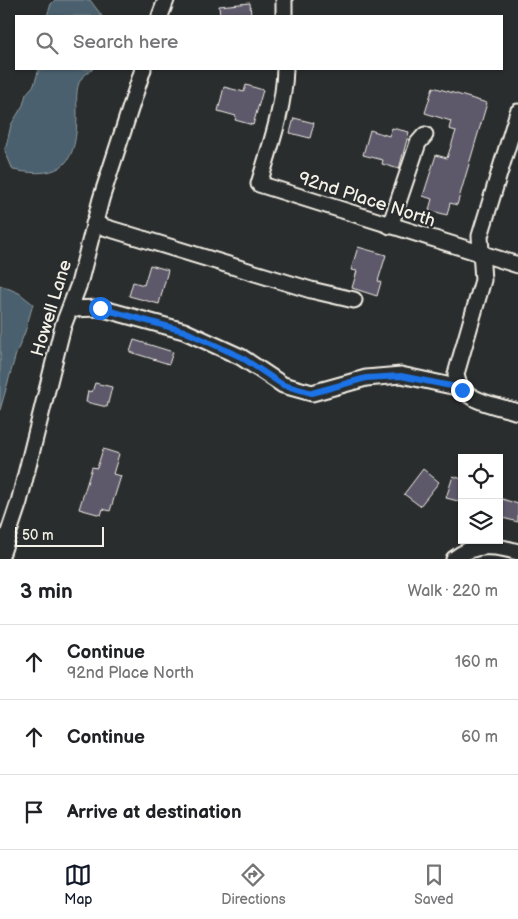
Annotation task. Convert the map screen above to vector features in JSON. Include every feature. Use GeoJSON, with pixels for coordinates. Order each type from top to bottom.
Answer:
{"type":"FeatureCollection","features":[{"type":"Feature","properties":{"kind":"street"},"geometry":{"type":"LineString","coordinates":[[160,15],[166,0]]}},
{"type":"Feature","properties":{"kind":"street"},"geometry":{"type":"LineString","coordinates":[[284,0],[284,15]]}},
{"type":"Feature","properties":{"kind":"street","name":"Howell Lane"},"geometry":{"type":"LineString","coordinates":[[0,559],[19,502],[63,326],[79,284],[101,199],[143,70]]}},
{"type":"Feature","properties":{"kind":"street","name":"92nd Place North"},"geometry":{"type":"LineString","coordinates":[[285,70],[276,128],[259,184],[464,249],[518,264]]}},
{"type":"Feature","properties":{"kind":"street"},"geometry":{"type":"LineString","coordinates":[[518,112],[480,236],[483,280],[457,366],[456,380],[461,388],[475,398],[518,412]]}},
{"type":"Feature","properties":{"kind":"street"},"geometry":{"type":"LineString","coordinates":[[390,226],[418,143],[424,135]]}},
{"type":"Feature","properties":{"kind":"street"},"geometry":{"type":"LineString","coordinates":[[94,224],[311,290],[354,300]]}},
{"type":"Feature","properties":{"kind":"street"},"geometry":{"type":"LineString","coordinates":[[79,284],[100,308]]}},
{"type":"Feature","properties":{"kind":"street"},"geometry":{"type":"LineString","coordinates":[[70,309],[100,308],[184,331],[241,357],[283,385],[312,393],[366,378],[401,376],[461,388]]}},
{"type":"Feature","properties":{"kind":"street"},"geometry":{"type":"LineString","coordinates":[[454,559],[468,550],[486,546],[504,547],[518,552]]}},
{"type":"Feature","properties":{"kind":"water"},"geometry":{"type":"Polygon","coordinates":[[[55,0],[90,0],[101,15],[47,15],[51,4],[55,0]]]}},
{"type":"Feature","properties":{"kind":"water"},"geometry":{"type":"Polygon","coordinates":[[[39,70],[92,70],[79,83],[76,130],[70,156],[56,170],[30,172],[13,170],[5,151],[11,125],[23,105],[26,94],[34,85],[39,70]]]}},
{"type":"Feature","properties":{"kind":"water"},"geometry":{"type":"Polygon","coordinates":[[[0,285],[19,293],[33,304],[0,410],[0,285]]]}},
{"type":"Feature","properties":{"kind":"building"},"geometry":{"type":"Polygon","coordinates":[[[250,3],[251,15],[220,15],[219,6],[250,3]]]}},
{"type":"Feature","properties":{"kind":"building"},"geometry":{"type":"Polygon","coordinates":[[[246,85],[263,90],[253,125],[235,120],[236,116],[218,111],[224,87],[244,92],[246,85]]]}},
{"type":"Feature","properties":{"kind":"building"},"geometry":{"type":"Polygon","coordinates":[[[433,87],[487,103],[457,205],[450,203],[447,215],[429,210],[432,199],[423,196],[436,155],[447,158],[456,131],[449,129],[451,121],[425,113],[433,87]]]}},
{"type":"Feature","properties":{"kind":"building"},"geometry":{"type":"Polygon","coordinates":[[[294,118],[314,123],[310,138],[290,133],[294,118]]]}},
{"type":"Feature","properties":{"kind":"building"},"geometry":{"type":"Polygon","coordinates":[[[392,128],[409,132],[399,169],[382,164],[383,160],[363,155],[370,130],[389,136],[392,128]]]}},
{"type":"Feature","properties":{"kind":"building"},"geometry":{"type":"Polygon","coordinates":[[[358,247],[386,255],[378,281],[381,282],[377,296],[352,288],[357,271],[351,270],[358,247]]]}},
{"type":"Feature","properties":{"kind":"building"},"geometry":{"type":"Polygon","coordinates":[[[150,265],[168,270],[159,304],[129,296],[133,282],[144,285],[150,265]]]}},
{"type":"Feature","properties":{"kind":"building"},"geometry":{"type":"Polygon","coordinates":[[[134,340],[173,352],[169,364],[130,352],[134,340]]]}},
{"type":"Feature","properties":{"kind":"building"},"geometry":{"type":"Polygon","coordinates":[[[95,383],[112,387],[107,407],[86,402],[88,391],[92,392],[95,383]]]}},
{"type":"Feature","properties":{"kind":"building"},"geometry":{"type":"Polygon","coordinates":[[[103,449],[119,454],[113,474],[121,476],[110,511],[103,509],[101,515],[79,509],[92,467],[97,468],[103,449]]]}},
{"type":"Feature","properties":{"kind":"building"},"geometry":{"type":"Polygon","coordinates":[[[423,469],[439,482],[420,506],[404,494],[423,469]]]}},
{"type":"Feature","properties":{"kind":"building"},"geometry":{"type":"Polygon","coordinates":[[[453,476],[458,478],[458,501],[446,498],[453,476]]]}},
{"type":"Feature","properties":{"kind":"building"},"geometry":{"type":"Polygon","coordinates":[[[503,499],[518,504],[518,522],[503,518],[503,499]]]}},
{"type":"Feature","properties":{"kind":"route"},"geometry":{"type":"LineString","coordinates":[[100,308],[184,331],[241,357],[283,385],[312,393],[366,378],[401,376],[461,388],[462,390]]}}]}
